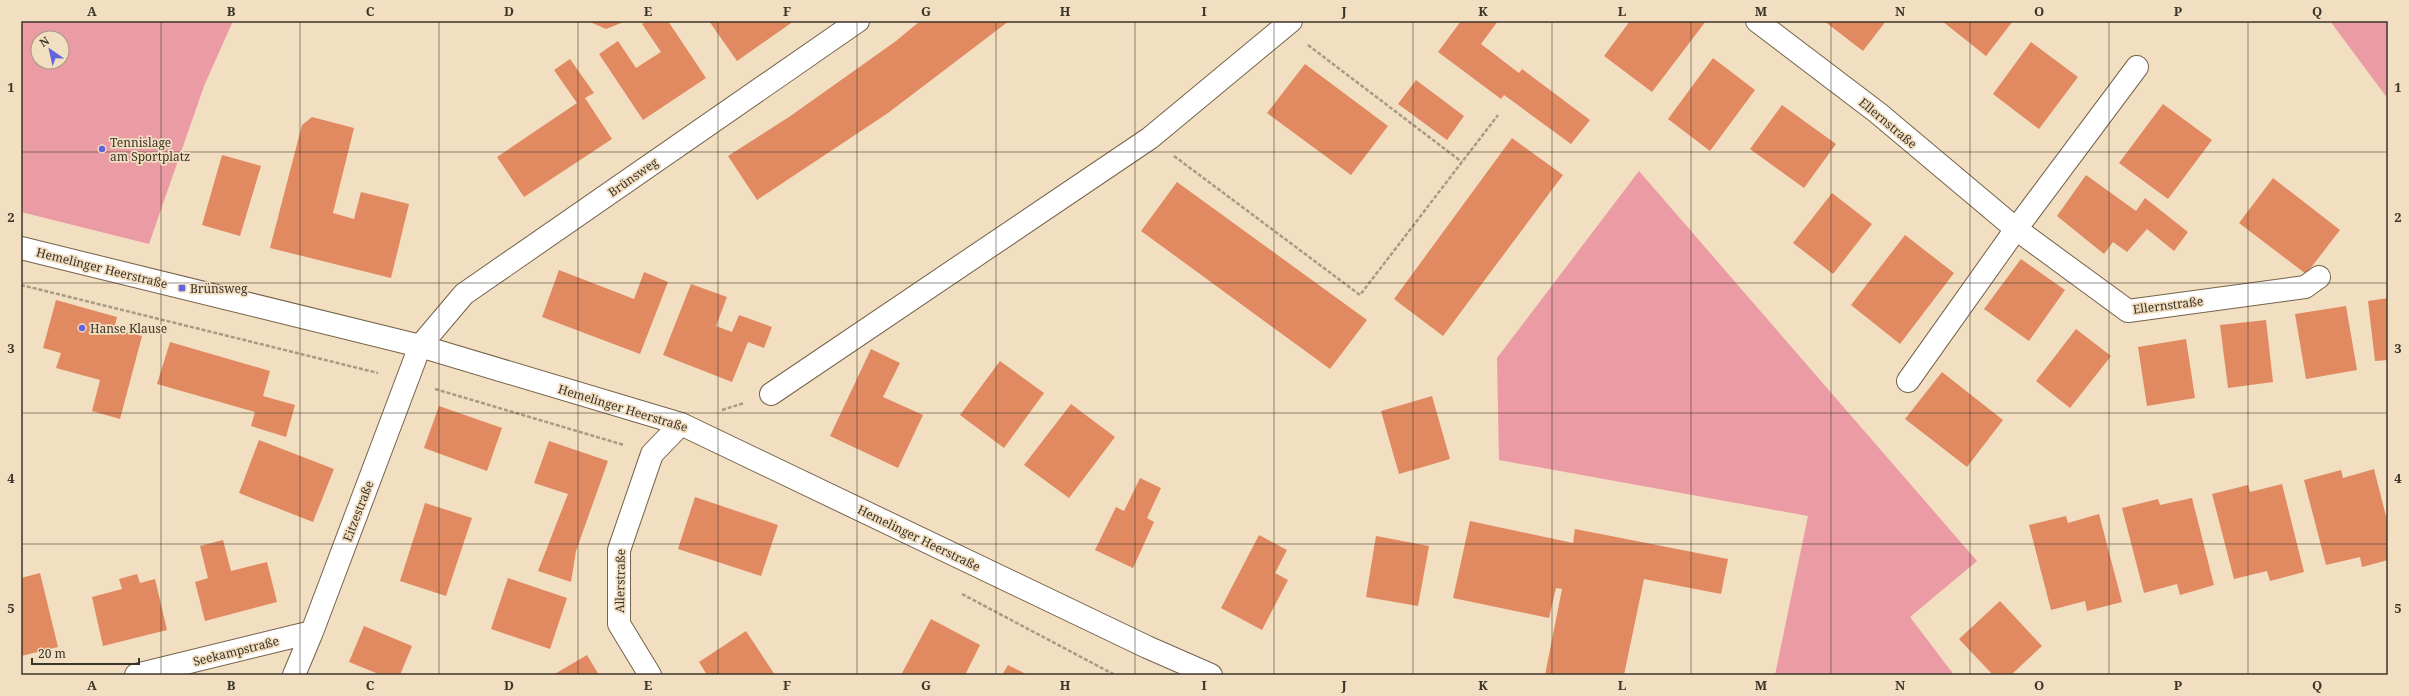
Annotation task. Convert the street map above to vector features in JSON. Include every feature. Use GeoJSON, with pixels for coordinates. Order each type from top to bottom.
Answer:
{"type":"FeatureCollection","features":[{"type":"Feature","properties":{"kind":"street","name":"Brünsweg"},"geometry":{"type":"LineString","coordinates":[[420,346],[464,294],[858,21]]}},
{"type":"Feature","properties":{"kind":"street","name":"Ellernstraße"},"geometry":{"type":"LineString","coordinates":[[1757,21],[1878,112],[1952,177],[2016,229],[2128,311],[2305,287],[2319,278]]}},
{"type":"Feature","properties":{"kind":"street"},"geometry":{"type":"LineString","coordinates":[[771,394],[1150,138],[1288,24]]}},
{"type":"Feature","properties":{"kind":"street"},"geometry":{"type":"LineString","coordinates":[[1908,381],[2016,229],[2137,67]]}},
{"type":"Feature","properties":{"kind":"street","name":"Hemelinger Heerstraße"},"geometry":{"type":"LineString","coordinates":[[21,248],[420,346],[681,424],[1147,647],[1211,675]]}},
{"type":"Feature","properties":{"kind":"street","name":"Eitzestraße"},"geometry":{"type":"LineString","coordinates":[[294,675],[312,632],[420,346]]}},
{"type":"Feature","properties":{"kind":"street","name":"Allerstraße"},"geometry":{"type":"LineString","coordinates":[[650,675],[619,624],[619,550],[652,454],[681,424]]}},
{"type":"Feature","properties":{"kind":"street","name":"Seekampstraße"},"geometry":{"type":"LineString","coordinates":[[136,675],[312,632]]}},
{"type":"Feature","properties":{"kind":"path"},"geometry":{"type":"LineString","coordinates":[[1288,24],[1462,162]]}},
{"type":"Feature","properties":{"kind":"path"},"geometry":{"type":"LineString","coordinates":[[1150,138],[1360,295],[1498,115]]}},
{"type":"Feature","properties":{"kind":"path"},"geometry":{"type":"LineString","coordinates":[[21,285],[407,380],[652,454]]}},
{"type":"Feature","properties":{"kind":"path"},"geometry":{"type":"LineString","coordinates":[[681,424],[771,394]]}},
{"type":"Feature","properties":{"kind":"path"},"geometry":{"type":"LineString","coordinates":[[956,591],[1115,675]]}},
{"type":"Feature","properties":{"kind":"shaded area","name":"Tennislage am Sportplatz"},"geometry":{"type":"Polygon","coordinates":[[[21,21],[233,21],[204,86],[149,244],[21,212],[21,21]]]}},
{"type":"Feature","properties":{"kind":"shaded area"},"geometry":{"type":"Polygon","coordinates":[[[2330,21],[2388,21],[2388,99],[2330,21]]]}},
{"type":"Feature","properties":{"kind":"shaded area"},"geometry":{"type":"Polygon","coordinates":[[[1639,171],[1977,561],[1910,617],[1954,675],[1775,675],[1808,516],[1499,460],[1497,358],[1639,171]]]}},
{"type":"Feature","properties":{"kind":"building"},"geometry":{"type":"Polygon","coordinates":[[[588,21],[626,21],[606,29],[588,21]]]}},
{"type":"Feature","properties":{"kind":"building"},"geometry":{"type":"Polygon","coordinates":[[[646,21],[668,21],[706,78],[643,120],[599,54],[618,41],[636,68],[661,52],[642,24],[646,21]]]}},
{"type":"Feature","properties":{"kind":"building"},"geometry":{"type":"Polygon","coordinates":[[[709,21],[794,21],[737,61],[709,21]]]}},
{"type":"Feature","properties":{"kind":"building"},"geometry":{"type":"Polygon","coordinates":[[[920,21],[1009,21],[888,113],[757,200],[728,156],[789,117],[896,41],[920,21]]]}},
{"type":"Feature","properties":{"kind":"building"},"geometry":{"type":"Polygon","coordinates":[[[1461,21],[1498,21],[1481,44],[1519,73],[1522,69],[1590,120],[1571,144],[1504,95],[1501,99],[1438,52],[1461,21]]]}},
{"type":"Feature","properties":{"kind":"building"},"geometry":{"type":"Polygon","coordinates":[[[1630,21],[1706,21],[1652,92],[1604,56],[1630,21]]]}},
{"type":"Feature","properties":{"kind":"building"},"geometry":{"type":"Polygon","coordinates":[[[1824,21],[1886,21],[1863,51],[1824,21]]]}},
{"type":"Feature","properties":{"kind":"building"},"geometry":{"type":"Polygon","coordinates":[[[1942,21],[2013,21],[1986,56],[1942,21]]]}},
{"type":"Feature","properties":{"kind":"building"},"geometry":{"type":"Polygon","coordinates":[[[2031,42],[2078,77],[2039,129],[1993,94],[2031,42]]]}},
{"type":"Feature","properties":{"kind":"building"},"geometry":{"type":"Polygon","coordinates":[[[1713,58],[1755,90],[1710,151],[1668,119],[1713,58]]]}},
{"type":"Feature","properties":{"kind":"building"},"geometry":{"type":"Polygon","coordinates":[[[570,59],[594,93],[585,98],[612,139],[524,197],[497,157],[577,103],[554,70],[570,59]]]}},
{"type":"Feature","properties":{"kind":"building"},"geometry":{"type":"Polygon","coordinates":[[[1305,64],[1388,126],[1351,175],[1267,113],[1305,64]]]}},
{"type":"Feature","properties":{"kind":"building"},"geometry":{"type":"Polygon","coordinates":[[[1416,80],[1464,116],[1447,140],[1398,104],[1416,80]]]}},
{"type":"Feature","properties":{"kind":"building"},"geometry":{"type":"Polygon","coordinates":[[[2163,104],[2212,140],[2168,199],[2119,163],[2163,104]]]}},
{"type":"Feature","properties":{"kind":"building"},"geometry":{"type":"Polygon","coordinates":[[[1782,105],[1836,144],[1804,188],[1750,149],[1782,105]]]}},
{"type":"Feature","properties":{"kind":"building"},"geometry":{"type":"Polygon","coordinates":[[[312,117],[354,128],[333,213],[354,219],[361,192],[409,204],[391,278],[270,248],[302,125],[312,117]]]}},
{"type":"Feature","properties":{"kind":"building"},"geometry":{"type":"Polygon","coordinates":[[[1512,138],[1563,175],[1443,336],[1394,299],[1512,138]]]}},
{"type":"Feature","properties":{"kind":"building"},"geometry":{"type":"Polygon","coordinates":[[[222,155],[261,166],[240,236],[202,225],[222,155]]]}},
{"type":"Feature","properties":{"kind":"building"},"geometry":{"type":"Polygon","coordinates":[[[2086,175],[2136,211],[2145,198],[2188,232],[2174,251],[2147,229],[2127,252],[2113,242],[2104,254],[2057,216],[2086,175]]]}},
{"type":"Feature","properties":{"kind":"building"},"geometry":{"type":"Polygon","coordinates":[[[2273,178],[2340,230],[2306,274],[2239,223],[2273,178]]]}},
{"type":"Feature","properties":{"kind":"building"},"geometry":{"type":"Polygon","coordinates":[[[1177,182],[1367,320],[1330,369],[1141,231],[1177,182]]]}},
{"type":"Feature","properties":{"kind":"building"},"geometry":{"type":"Polygon","coordinates":[[[1832,193],[1872,224],[1833,274],[1793,243],[1832,193]]]}},
{"type":"Feature","properties":{"kind":"building"},"geometry":{"type":"Polygon","coordinates":[[[1905,235],[1954,273],[1900,344],[1851,305],[1905,235]]]}},
{"type":"Feature","properties":{"kind":"building"},"geometry":{"type":"Polygon","coordinates":[[[2021,259],[2065,290],[2029,341],[1984,309],[2021,259]]]}},
{"type":"Feature","properties":{"kind":"building"},"geometry":{"type":"Polygon","coordinates":[[[559,270],[634,299],[644,272],[668,282],[640,354],[542,317],[559,270]]]}},
{"type":"Feature","properties":{"kind":"building"},"geometry":{"type":"Polygon","coordinates":[[[691,284],[727,297],[716,326],[732,332],[739,315],[772,327],[764,348],[748,342],[732,382],[663,355],[691,284]]]}},
{"type":"Feature","properties":{"kind":"building"},"geometry":{"type":"Polygon","coordinates":[[[2388,298],[2388,360],[2375,361],[2368,301],[2388,298]]]}},
{"type":"Feature","properties":{"kind":"building"},"geometry":{"type":"Polygon","coordinates":[[[56,300],[117,317],[114,329],[142,336],[120,419],[92,411],[100,380],[56,368],[61,353],[43,348],[56,300]]]}},
{"type":"Feature","properties":{"kind":"building"},"geometry":{"type":"Polygon","coordinates":[[[2346,306],[2357,370],[2306,379],[2295,314],[2346,306]]]}},
{"type":"Feature","properties":{"kind":"building"},"geometry":{"type":"Polygon","coordinates":[[[2266,320],[2273,382],[2228,388],[2220,325],[2266,320]]]}},
{"type":"Feature","properties":{"kind":"building"},"geometry":{"type":"Polygon","coordinates":[[[2076,329],[2111,356],[2070,408],[2036,381],[2076,329]]]}},
{"type":"Feature","properties":{"kind":"building"},"geometry":{"type":"Polygon","coordinates":[[[2186,339],[2195,398],[2147,406],[2138,347],[2186,339]]]}},
{"type":"Feature","properties":{"kind":"building"},"geometry":{"type":"Polygon","coordinates":[[[170,342],[270,371],[263,396],[295,405],[286,437],[251,426],[255,412],[157,384],[170,342]]]}},
{"type":"Feature","properties":{"kind":"building"},"geometry":{"type":"Polygon","coordinates":[[[871,349],[900,363],[883,397],[923,415],[898,468],[830,436],[871,349]]]}},
{"type":"Feature","properties":{"kind":"building"},"geometry":{"type":"Polygon","coordinates":[[[1000,361],[1044,393],[1004,448],[960,415],[1000,361]]]}},
{"type":"Feature","properties":{"kind":"building"},"geometry":{"type":"Polygon","coordinates":[[[1942,372],[2003,420],[1967,467],[1905,419],[1942,372]]]}},
{"type":"Feature","properties":{"kind":"building"},"geometry":{"type":"Polygon","coordinates":[[[1432,396],[1450,459],[1399,474],[1381,411],[1432,396]]]}},
{"type":"Feature","properties":{"kind":"building"},"geometry":{"type":"Polygon","coordinates":[[[1071,404],[1115,437],[1069,498],[1024,465],[1071,404]]]}},
{"type":"Feature","properties":{"kind":"building"},"geometry":{"type":"Polygon","coordinates":[[[439,406],[502,428],[487,471],[424,448],[439,406]]]}},
{"type":"Feature","properties":{"kind":"building"},"geometry":{"type":"Polygon","coordinates":[[[259,440],[334,469],[313,522],[239,493],[259,440]]]}},
{"type":"Feature","properties":{"kind":"building"},"geometry":{"type":"Polygon","coordinates":[[[549,441],[608,461],[576,551],[571,582],[538,571],[568,494],[534,483],[549,441]]]}},
{"type":"Feature","properties":{"kind":"building"},"geometry":{"type":"Polygon","coordinates":[[[2374,469],[2388,524],[2388,560],[2362,567],[2360,557],[2326,565],[2304,480],[2341,470],[2343,478],[2374,469]]]}},
{"type":"Feature","properties":{"kind":"building"},"geometry":{"type":"Polygon","coordinates":[[[1140,478],[1161,488],[1147,518],[1154,522],[1133,568],[1095,550],[1116,507],[1124,511],[1140,478]]]}},
{"type":"Feature","properties":{"kind":"building"},"geometry":{"type":"Polygon","coordinates":[[[2282,484],[2304,572],[2270,581],[2267,571],[2234,579],[2212,494],[2248,485],[2250,492],[2282,484]]]}},
{"type":"Feature","properties":{"kind":"building"},"geometry":{"type":"Polygon","coordinates":[[[695,497],[778,525],[761,576],[678,549],[695,497]]]}},
{"type":"Feature","properties":{"kind":"building"},"geometry":{"type":"Polygon","coordinates":[[[2192,498],[2214,585],[2180,595],[2177,584],[2144,593],[2122,508],[2158,499],[2160,505],[2192,498]]]}},
{"type":"Feature","properties":{"kind":"building"},"geometry":{"type":"Polygon","coordinates":[[[425,503],[472,518],[446,596],[400,581],[425,503]]]}},
{"type":"Feature","properties":{"kind":"building"},"geometry":{"type":"Polygon","coordinates":[[[2099,514],[2122,602],[2087,611],[2085,601],[2051,610],[2029,525],[2066,516],[2068,523],[2099,514]]]}},
{"type":"Feature","properties":{"kind":"building"},"geometry":{"type":"Polygon","coordinates":[[[1470,521],[1573,543],[1575,529],[1728,559],[1721,594],[1644,579],[1624,675],[1545,675],[1562,589],[1556,588],[1549,618],[1453,598],[1470,521]]]}},
{"type":"Feature","properties":{"kind":"building"},"geometry":{"type":"Polygon","coordinates":[[[1259,535],[1287,550],[1275,573],[1288,580],[1262,630],[1221,608],[1259,535]]]}},
{"type":"Feature","properties":{"kind":"building"},"geometry":{"type":"Polygon","coordinates":[[[1376,536],[1429,546],[1418,606],[1366,597],[1376,536]]]}},
{"type":"Feature","properties":{"kind":"building"},"geometry":{"type":"Polygon","coordinates":[[[223,540],[231,571],[267,562],[277,602],[205,621],[195,582],[208,578],[200,546],[223,540]]]}},
{"type":"Feature","properties":{"kind":"building"},"geometry":{"type":"Polygon","coordinates":[[[40,573],[58,647],[21,656],[21,578],[40,573]]]}},
{"type":"Feature","properties":{"kind":"building"},"geometry":{"type":"Polygon","coordinates":[[[137,574],[140,583],[155,579],[167,630],[103,646],[92,597],[122,589],[119,579],[137,574]]]}},
{"type":"Feature","properties":{"kind":"building"},"geometry":{"type":"Polygon","coordinates":[[[508,578],[567,598],[550,649],[491,629],[508,578]]]}},
{"type":"Feature","properties":{"kind":"building"},"geometry":{"type":"Polygon","coordinates":[[[2000,601],[2042,646],[2011,675],[1993,675],[1959,639],[2000,601]]]}},
{"type":"Feature","properties":{"kind":"building"},"geometry":{"type":"Polygon","coordinates":[[[931,619],[980,645],[965,675],[901,675],[931,619]]]}},
{"type":"Feature","properties":{"kind":"building"},"geometry":{"type":"Polygon","coordinates":[[[364,626],[412,646],[400,675],[381,675],[349,662],[364,626]]]}},
{"type":"Feature","properties":{"kind":"building"},"geometry":{"type":"Polygon","coordinates":[[[746,631],[775,675],[707,675],[699,662],[746,631]]]}},
{"type":"Feature","properties":{"kind":"building"},"geometry":{"type":"Polygon","coordinates":[[[587,655],[599,675],[553,675],[587,655]]]}},
{"type":"Feature","properties":{"kind":"building"},"geometry":{"type":"Polygon","coordinates":[[[1008,665],[1028,675],[1002,675],[1008,665]]]}},
{"type":"Feature","properties":{"kind":"place","name":"Tennislage am Sportplatz"},"geometry":{"type":"Point","coordinates":[102,149]}},
{"type":"Feature","properties":{"kind":"place","name":"Brünsweg"},"geometry":{"type":"Point","coordinates":[182,288]}},
{"type":"Feature","properties":{"kind":"place","name":"Hanse Klause"},"geometry":{"type":"Point","coordinates":[82,328]}}]}
